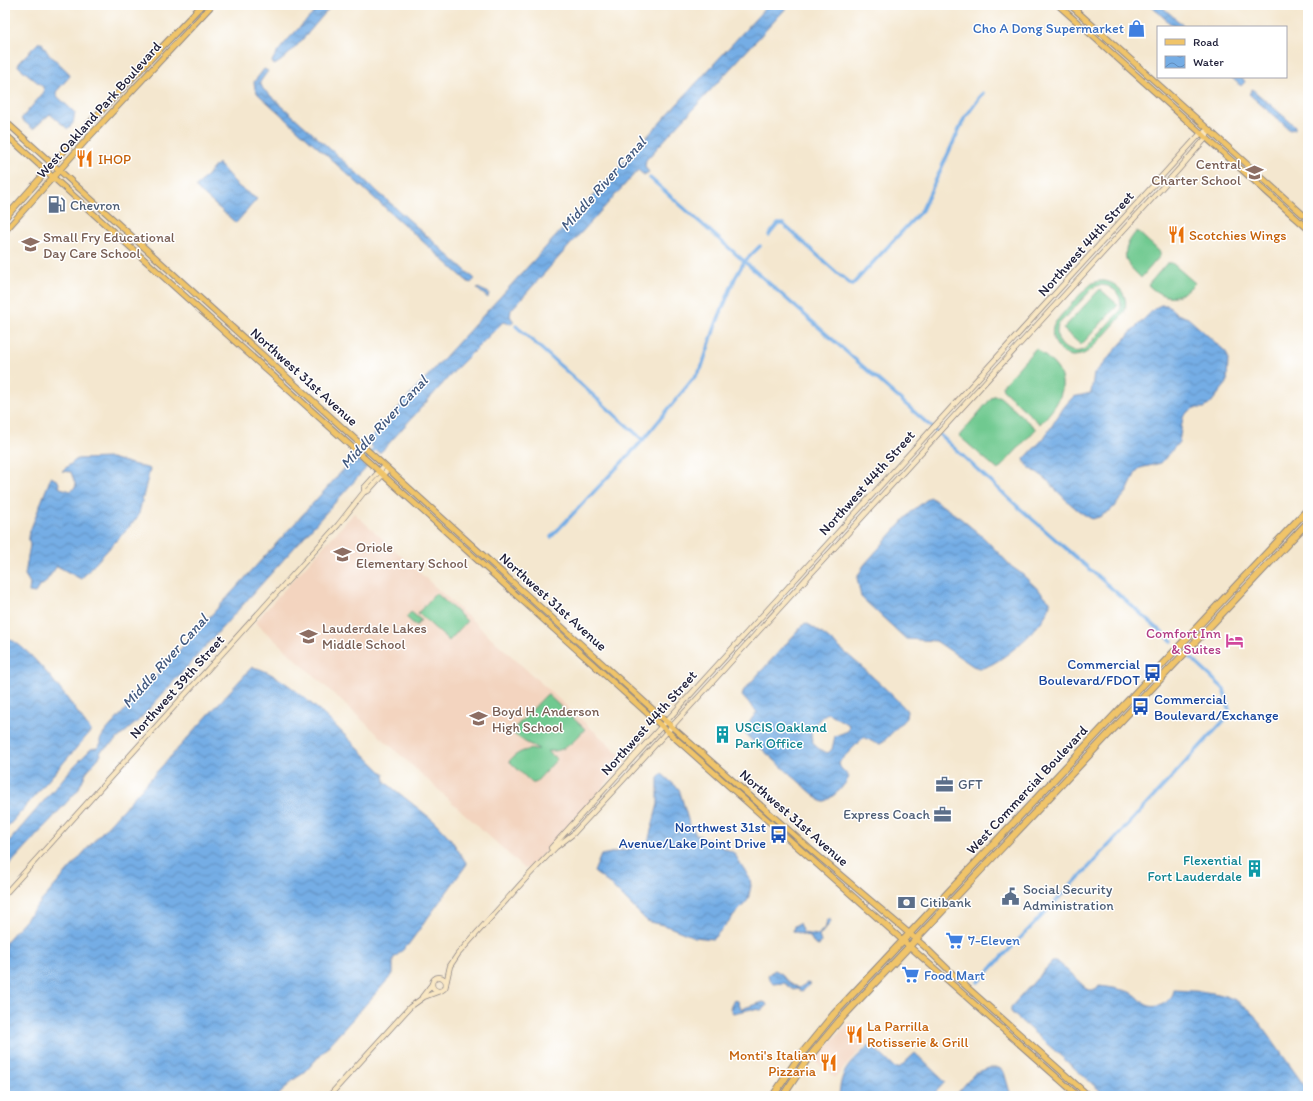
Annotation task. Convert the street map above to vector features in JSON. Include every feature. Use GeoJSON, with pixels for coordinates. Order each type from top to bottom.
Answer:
{"type":"FeatureCollection","features":[{"type":"Feature","properties":{"kind":"highway","name":"West Commercial Boulevard"},"geometry":{"type":"LineString","coordinates":[[773,1096],[814,1036],[1308,509]]}},
{"type":"Feature","properties":{"kind":"highway","name":"West Commercial Boulevard"},"geometry":{"type":"LineString","coordinates":[[783,1096],[821,1042],[1308,522]]}},
{"type":"Feature","properties":{"kind":"highway"},"geometry":{"type":"LineString","coordinates":[[1110,733],[1111,724],[1139,695],[1144,684]]}},
{"type":"Feature","properties":{"kind":"main road","name":"West Oakland Park Boulevard"},"geometry":{"type":"LineString","coordinates":[[5,218],[52,164],[202,5]]}},
{"type":"Feature","properties":{"kind":"main road","name":"West Oakland Park Boulevard"},"geometry":{"type":"LineString","coordinates":[[5,231],[212,5]]}},
{"type":"Feature","properties":{"kind":"main road"},"geometry":{"type":"LineString","coordinates":[[1058,5],[1308,229]]}},
{"type":"Feature","properties":{"kind":"main road"},"geometry":{"type":"LineString","coordinates":[[1070,5],[1308,219]]}},
{"type":"Feature","properties":{"kind":"main road"},"geometry":{"type":"LineString","coordinates":[[1106,48],[1119,55],[1127,56]]}},
{"type":"Feature","properties":{"kind":"main road"},"geometry":{"type":"LineString","coordinates":[[1124,63],[1133,66],[1150,77]]}},
{"type":"Feature","properties":{"kind":"main road"},"geometry":{"type":"LineString","coordinates":[[141,81],[142,69]]}},
{"type":"Feature","properties":{"kind":"main road","name":"Northwest 31st Avenue"},"geometry":{"type":"LineString","coordinates":[[5,121],[666,722],[810,849],[917,939],[959,980],[1090,1096]]}},
{"type":"Feature","properties":{"kind":"main road","name":"Northwest 31st Avenue"},"geometry":{"type":"LineString","coordinates":[[5,134],[662,727],[1078,1096]]}},
{"type":"Feature","properties":{"kind":"street","name":"Northwest 44th Street"},"geometry":{"type":"LineString","coordinates":[[528,876],[568,828],[662,727],[912,449],[1201,133],[1209,130]]}},
{"type":"Feature","properties":{"kind":"street","name":"Northwest 44th Street"},"geometry":{"type":"LineString","coordinates":[[438,977],[450,966],[458,954],[528,876],[556,847],[573,834],[712,682],[1206,138],[1209,130]]}},
{"type":"Feature","properties":{"kind":"street"},"geometry":{"type":"LineString","coordinates":[[912,449],[918,454]]}},
{"type":"Feature","properties":{"kind":"street","name":"Northwest 39th Street"},"geometry":{"type":"LineString","coordinates":[[5,894],[338,525],[364,492],[364,488],[386,468]]}},
{"type":"Feature","properties":{"kind":"street"},"geometry":{"type":"LineString","coordinates":[[706,677],[712,682]]}},
{"type":"Feature","properties":{"kind":"street","name":"Northwest 44th Street"},"geometry":{"type":"LineString","coordinates":[[446,984],[450,966]]}},
{"type":"Feature","properties":{"kind":"street"},"geometry":{"type":"LineString","coordinates":[[329,1096],[410,1007],[419,1000],[432,984],[434,978],[443,978],[446,984],[445,988],[419,1000]]}},
{"type":"Feature","properties":{"kind":"street"},"geometry":{"type":"LineString","coordinates":[[432,984],[434,989],[440,991]]}},
{"type":"Feature","properties":{"kind":"shaded area"},"geometry":{"type":"Polygon","coordinates":[[[354,513],[627,761],[530,868],[525,869],[255,622],[354,513]]]}},
{"type":"Feature","properties":{"kind":"shaded area"},"geometry":{"type":"Polygon","coordinates":[[[850,1021],[870,1040],[835,1078],[814,1060],[850,1021]]]}},
{"type":"Feature","properties":{"kind":"green space"},"geometry":{"type":"Polygon","coordinates":[[[1137,231],[1160,252],[1160,256],[1141,278],[1129,265],[1125,255],[1129,242],[1137,231]]]}},
{"type":"Feature","properties":{"kind":"green space"},"geometry":{"type":"Polygon","coordinates":[[[1167,263],[1172,263],[1195,283],[1189,289],[1178,295],[1166,296],[1154,290],[1148,285],[1167,263]]]}},
{"type":"Feature","properties":{"kind":"green space"},"geometry":{"type":"Polygon","coordinates":[[[1103,281],[1109,282],[1119,288],[1122,292],[1126,301],[1124,312],[1107,333],[1087,352],[1076,356],[1067,355],[1059,348],[1053,339],[1052,333],[1055,323],[1073,302],[1093,283],[1103,281]],[[1100,285],[1094,287],[1058,325],[1058,337],[1063,346],[1067,349],[1072,351],[1084,350],[1120,311],[1120,298],[1116,291],[1108,286],[1100,285]]]}},
{"type":"Feature","properties":{"kind":"green space"},"geometry":{"type":"Polygon","coordinates":[[[1100,289],[1118,305],[1081,345],[1063,329],[1100,289]]]}},
{"type":"Feature","properties":{"kind":"green space"},"geometry":{"type":"Polygon","coordinates":[[[1036,348],[1057,368],[1061,376],[1062,384],[1059,399],[1051,412],[1040,424],[1003,390],[1002,386],[1036,348]]]}},
{"type":"Feature","properties":{"kind":"green space"},"geometry":{"type":"Polygon","coordinates":[[[993,396],[999,396],[1036,429],[998,470],[959,436],[993,396]]]}},
{"type":"Feature","properties":{"kind":"green space"},"geometry":{"type":"Polygon","coordinates":[[[436,593],[467,621],[449,641],[418,613],[436,593]]]}},
{"type":"Feature","properties":{"kind":"green space"},"geometry":{"type":"Polygon","coordinates":[[[411,612],[421,620],[416,626],[406,617],[411,612]]]}},
{"type":"Feature","properties":{"kind":"green space"},"geometry":{"type":"Polygon","coordinates":[[[546,695],[548,695],[585,729],[573,742],[564,748],[547,751],[557,759],[535,783],[532,783],[509,761],[523,751],[539,749],[525,742],[511,732],[546,695]]]}},
{"type":"Feature","properties":{"kind":"water"},"geometry":{"type":"Polygon","coordinates":[[[322,5],[332,5],[295,47],[280,62],[274,65],[272,62],[280,50],[294,33],[322,5]]]}},
{"type":"Feature","properties":{"kind":"water"},"geometry":{"type":"Polygon","coordinates":[[[768,5],[789,5],[646,160],[645,167],[649,172],[644,175],[638,170],[511,310],[510,316],[514,322],[511,324],[503,322],[456,369],[379,453],[367,442],[768,5]]]}},
{"type":"Feature","properties":{"kind":"water"},"geometry":{"type":"Polygon","coordinates":[[[1150,5],[1160,5],[1184,26],[1173,26],[1150,5]]]}},
{"type":"Feature","properties":{"kind":"water"},"geometry":{"type":"Polygon","coordinates":[[[39,42],[42,43],[47,52],[69,73],[70,76],[56,92],[57,96],[75,113],[73,123],[68,129],[50,114],[33,129],[21,119],[44,92],[43,87],[18,66],[20,61],[39,42]]]}},
{"type":"Feature","properties":{"kind":"water"},"geometry":{"type":"Polygon","coordinates":[[[264,69],[268,71],[260,82],[263,89],[475,279],[471,283],[468,282],[258,94],[255,89],[254,82],[264,69]]]}},
{"type":"Feature","properties":{"kind":"water"},"geometry":{"type":"Polygon","coordinates":[[[1232,78],[1243,78],[1245,82],[1241,86],[1232,78]]]}},
{"type":"Feature","properties":{"kind":"water"},"geometry":{"type":"Polygon","coordinates":[[[1252,89],[1295,126],[1295,129],[1290,130],[1249,94],[1252,89]]]}},
{"type":"Feature","properties":{"kind":"water"},"geometry":{"type":"Polygon","coordinates":[[[218,163],[239,187],[257,199],[236,223],[197,189],[197,186],[218,163]]]}},
{"type":"Feature","properties":{"kind":"water"},"geometry":{"type":"Polygon","coordinates":[[[478,288],[489,293],[488,298],[477,289],[478,288]]]}},
{"type":"Feature","properties":{"kind":"water"},"geometry":{"type":"Polygon","coordinates":[[[1161,305],[1167,305],[1177,314],[1188,318],[1226,352],[1228,357],[1227,383],[1210,404],[1204,408],[1194,408],[1183,417],[1179,442],[1161,463],[1140,468],[1136,472],[1127,492],[1111,510],[1092,519],[1073,506],[1046,479],[1030,468],[1024,459],[1044,438],[1064,407],[1073,397],[1091,393],[1094,374],[1134,329],[1155,308],[1161,305]]]}},
{"type":"Feature","properties":{"kind":"water"},"geometry":{"type":"Polygon","coordinates":[[[355,457],[367,467],[138,721],[109,746],[100,751],[101,755],[87,771],[78,790],[5,870],[5,846],[74,766],[91,749],[97,748],[100,745],[100,740],[105,732],[355,457]]]}},
{"type":"Feature","properties":{"kind":"water"},"geometry":{"type":"Polygon","coordinates":[[[111,458],[150,469],[138,517],[81,579],[57,566],[44,584],[40,585],[35,593],[29,592],[30,583],[25,575],[30,545],[28,536],[51,477],[58,481],[60,488],[71,491],[76,486],[71,472],[62,471],[77,459],[111,458]]]}},
{"type":"Feature","properties":{"kind":"water"},"geometry":{"type":"Polygon","coordinates":[[[930,497],[960,518],[983,537],[1012,567],[1022,574],[1050,601],[1049,609],[1035,629],[1014,649],[993,664],[984,668],[973,666],[936,641],[906,639],[861,597],[857,578],[864,565],[911,512],[930,497]]]}},
{"type":"Feature","properties":{"kind":"water"},"geometry":{"type":"Polygon","coordinates":[[[805,623],[840,648],[889,692],[907,711],[906,718],[881,744],[875,743],[864,737],[839,762],[840,767],[849,777],[837,792],[822,802],[746,735],[744,729],[757,712],[742,696],[744,690],[805,623]],[[828,713],[814,726],[811,735],[812,740],[818,748],[828,753],[832,749],[835,736],[848,731],[849,725],[828,713]]]}},
{"type":"Feature","properties":{"kind":"water"},"geometry":{"type":"Polygon","coordinates":[[[5,637],[15,642],[39,664],[91,731],[5,830],[5,637]]]}},
{"type":"Feature","properties":{"kind":"water"},"geometry":{"type":"Polygon","coordinates":[[[252,667],[267,672],[284,682],[321,712],[384,774],[385,782],[434,821],[450,838],[467,864],[408,945],[393,959],[393,974],[304,1073],[293,1080],[278,1096],[5,1096],[5,943],[93,842],[252,667]]]}},
{"type":"Feature","properties":{"kind":"water"},"geometry":{"type":"Polygon","coordinates":[[[662,774],[679,789],[689,823],[696,834],[734,853],[750,879],[751,886],[748,900],[713,939],[694,937],[667,926],[647,921],[611,885],[594,872],[601,855],[634,848],[648,842],[658,804],[658,778],[662,774]]]}},
{"type":"Feature","properties":{"kind":"water"},"geometry":{"type":"Polygon","coordinates":[[[827,919],[830,919],[831,922],[819,936],[821,942],[819,946],[815,945],[810,937],[793,931],[794,926],[799,923],[803,933],[818,935],[826,926],[827,919]]]}},
{"type":"Feature","properties":{"kind":"water"},"geometry":{"type":"Polygon","coordinates":[[[1052,962],[1058,962],[1088,990],[1096,990],[1099,986],[1122,990],[1132,993],[1149,1006],[1158,1006],[1167,1002],[1174,990],[1206,992],[1225,996],[1234,1000],[1252,1012],[1308,1091],[1308,1096],[1106,1096],[1011,1012],[1011,1007],[1052,962]]]}},
{"type":"Feature","properties":{"kind":"water"},"geometry":{"type":"Polygon","coordinates":[[[775,970],[799,988],[807,983],[811,984],[802,991],[798,989],[794,990],[784,983],[773,984],[768,977],[770,973],[775,970]]]}},
{"type":"Feature","properties":{"kind":"water"},"geometry":{"type":"Polygon","coordinates":[[[734,1000],[738,1001],[741,1009],[763,1002],[766,1003],[767,1006],[761,1010],[752,1009],[733,1013],[730,1008],[734,1000]]]}},
{"type":"Feature","properties":{"kind":"water"},"geometry":{"type":"Polygon","coordinates":[[[870,1044],[895,1068],[899,1068],[915,1053],[945,1082],[932,1096],[839,1096],[842,1078],[845,1072],[852,1062],[870,1044]]]}},
{"type":"Feature","properties":{"kind":"water"},"geometry":{"type":"Polygon","coordinates":[[[989,1068],[999,1068],[1004,1072],[1011,1096],[955,1096],[975,1073],[989,1068]]]}},
{"type":"Feature","properties":{"kind":"waterway"},"geometry":{"type":"LineString","coordinates":[[769,235],[778,224],[783,224],[852,285],[922,210],[964,119],[983,93]]}},
{"type":"Feature","properties":{"kind":"waterway"},"geometry":{"type":"LineString","coordinates":[[650,178],[928,424],[1016,505],[1172,641]]}},
{"type":"Feature","properties":{"kind":"waterway"},"geometry":{"type":"LineString","coordinates":[[516,326],[643,440],[701,369],[716,324],[735,278],[744,262],[760,246]]}},
{"type":"Feature","properties":{"kind":"waterway"},"geometry":{"type":"LineString","coordinates":[[551,537],[643,440]]}},
{"type":"Feature","properties":{"kind":"waterway","name":"Middle River Canal"},"geometry":{"type":"LineString","coordinates":[[360,466],[377,446]]}},
{"type":"Feature","properties":{"kind":"waterway"},"geometry":{"type":"LineString","coordinates":[[978,982],[1087,869],[1230,714],[1224,689],[1191,658]]}},
{"type":"Feature","properties":{"kind":"place","name":"Cho A Dong Supermarket"},"geometry":{"type":"Point","coordinates":[1137,28]}},
{"type":"Feature","properties":{"kind":"place","name":"IHOP"},"geometry":{"type":"Point","coordinates":[85,159]}},
{"type":"Feature","properties":{"kind":"place","name":"Central Charter School"},"geometry":{"type":"Point","coordinates":[1254,172]}},
{"type":"Feature","properties":{"kind":"place","name":"Chevron"},"geometry":{"type":"Point","coordinates":[57,205]}},
{"type":"Feature","properties":{"kind":"place","name":"Scotchies Wings"},"geometry":{"type":"Point","coordinates":[1176,235]}},
{"type":"Feature","properties":{"kind":"place","name":"Small Fry Educational Day Care School"},"geometry":{"type":"Point","coordinates":[30,245]}},
{"type":"Feature","properties":{"kind":"place","name":"Oriole Elementary School"},"geometry":{"type":"Point","coordinates":[343,555]}},
{"type":"Feature","properties":{"kind":"place","name":"Lauderdale Lakes Middle School"},"geometry":{"type":"Point","coordinates":[309,636]}},
{"type":"Feature","properties":{"kind":"place","name":"Comfort Inn & Suites"},"geometry":{"type":"Point","coordinates":[1234,641]}},
{"type":"Feature","properties":{"kind":"place","name":"Commercial Boulevard/FDOT"},"geometry":{"type":"Point","coordinates":[1153,672]}},
{"type":"Feature","properties":{"kind":"place","name":"Commercial Boulevard/Exchange"},"geometry":{"type":"Point","coordinates":[1141,707]}},
{"type":"Feature","properties":{"kind":"place","name":"Boyd H. Anderson High School"},"geometry":{"type":"Point","coordinates":[479,719]}},
{"type":"Feature","properties":{"kind":"place","name":"USCIS Oakland Park Office"},"geometry":{"type":"Point","coordinates":[722,735]}},
{"type":"Feature","properties":{"kind":"place","name":"GFT"},"geometry":{"type":"Point","coordinates":[945,784]}},
{"type":"Feature","properties":{"kind":"place","name":"Express Coach"},"geometry":{"type":"Point","coordinates":[943,814]}},
{"type":"Feature","properties":{"kind":"place","name":"Northwest 31st Avenue/Lake Point Drive"},"geometry":{"type":"Point","coordinates":[779,835]}},
{"type":"Feature","properties":{"kind":"place","name":"Flexential Fort Lauderdale"},"geometry":{"type":"Point","coordinates":[1255,868]}},
{"type":"Feature","properties":{"kind":"place","name":"Social Security Administration"},"geometry":{"type":"Point","coordinates":[1010,897]}},
{"type":"Feature","properties":{"kind":"place","name":"Citibank"},"geometry":{"type":"Point","coordinates":[907,902]}},
{"type":"Feature","properties":{"kind":"place","name":"7-Eleven"},"geometry":{"type":"Point","coordinates":[955,940]}},
{"type":"Feature","properties":{"kind":"place","name":"Food Mart"},"geometry":{"type":"Point","coordinates":[911,975]}},
{"type":"Feature","properties":{"kind":"place","name":"La Parrilla Rotisserie & Grill"},"geometry":{"type":"Point","coordinates":[854,1034]}},
{"type":"Feature","properties":{"kind":"place","name":"Monti's Italian Pizzaria"},"geometry":{"type":"Point","coordinates":[829,1063]}}]}
